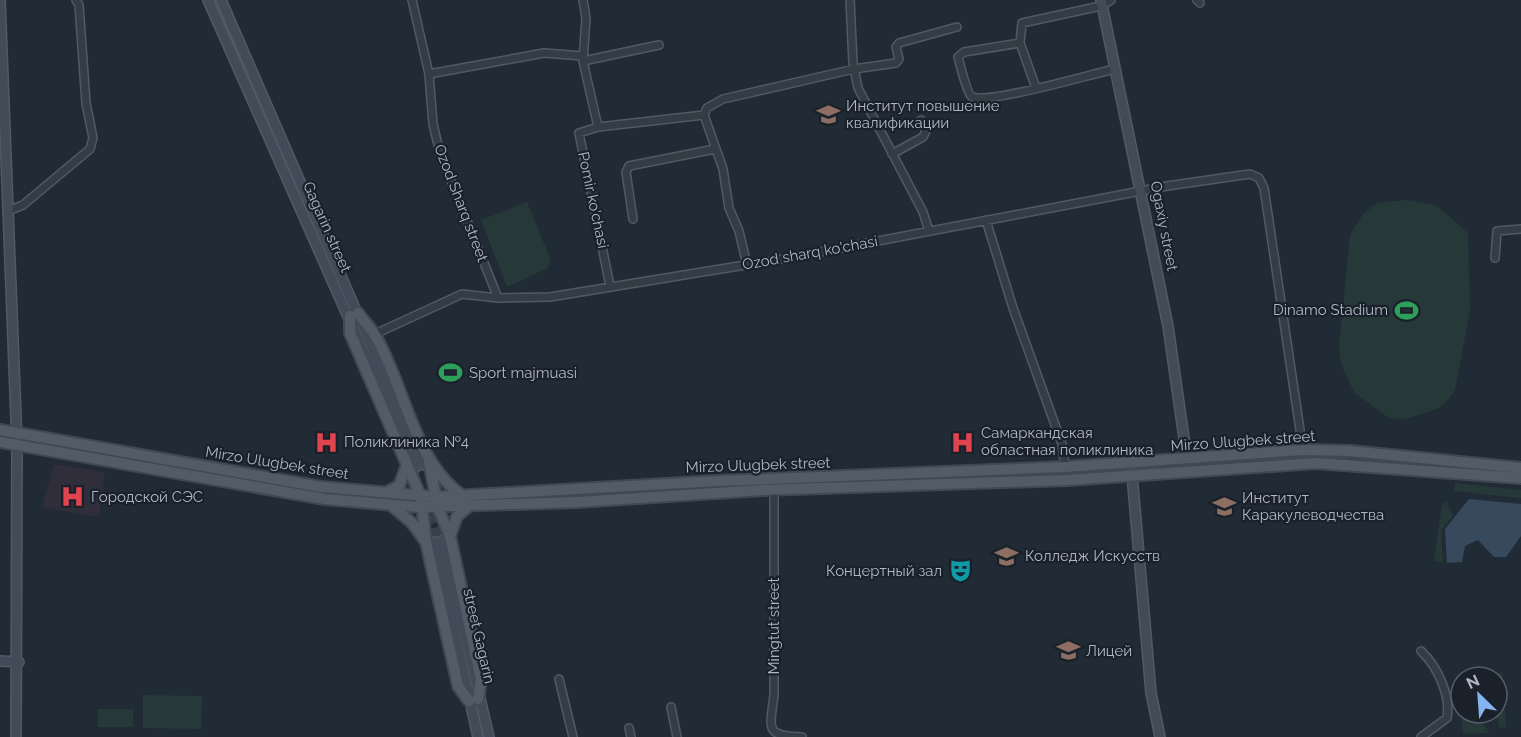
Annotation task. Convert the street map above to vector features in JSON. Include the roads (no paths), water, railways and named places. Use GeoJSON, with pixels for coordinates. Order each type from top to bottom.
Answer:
{"type":"FeatureCollection","features":[{"type":"Feature","properties":{"kind":"main road"},"geometry":{"type":"LineString","coordinates":[[354,314],[350,333],[418,464],[438,502],[439,540],[458,686],[473,700],[482,680],[439,540],[422,502],[418,464],[375,334],[354,314]]}},
{"type":"Feature","properties":{"kind":"main road","name":"Mirzo Ulugbek street"},"geometry":{"type":"LineString","coordinates":[[0,430],[304,484],[382,494],[422,502]]}},
{"type":"Feature","properties":{"kind":"main road","name":"Mirzo Ulugbek street"},"geometry":{"type":"LineString","coordinates":[[0,442],[325,499],[389,504],[438,502],[468,507],[774,490],[1133,476],[1316,463],[1521,478]]}},
{"type":"Feature","properties":{"kind":"main road","name":"Mirzo Ulugbek street"},"geometry":{"type":"LineString","coordinates":[[438,502],[464,496],[718,481],[1065,467],[1303,450],[1350,451],[1521,468]]}},
{"type":"Feature","properties":{"kind":"main road"},"geometry":{"type":"LineString","coordinates":[[382,494],[399,486],[418,464]]}},
{"type":"Feature","properties":{"kind":"main road"},"geometry":{"type":"LineString","coordinates":[[418,464],[464,496]]}},
{"type":"Feature","properties":{"kind":"main road"},"geometry":{"type":"LineString","coordinates":[[389,504],[412,523],[439,540]]}},
{"type":"Feature","properties":{"kind":"main road"},"geometry":{"type":"LineString","coordinates":[[439,540],[457,516],[468,507]]}},
{"type":"Feature","properties":{"kind":"street"},"geometry":{"type":"LineString","coordinates":[[0,0],[5,215],[16,432],[19,662],[16,737]]}},
{"type":"Feature","properties":{"kind":"street"},"geometry":{"type":"LineString","coordinates":[[5,215],[23,205],[90,149],[93,138],[86,103],[80,5],[76,0]]}},
{"type":"Feature","properties":{"kind":"street","name":"Gagarin street"},"geometry":{"type":"LineString","coordinates":[[208,0],[354,314]]}},
{"type":"Feature","properties":{"kind":"street","name":"Gagarin street"},"geometry":{"type":"LineString","coordinates":[[221,0],[418,464]]}},
{"type":"Feature","properties":{"kind":"street","name":"Ozod Sharq street"},"geometry":{"type":"LineString","coordinates":[[412,0],[429,74],[433,124],[440,153],[498,298]]}},
{"type":"Feature","properties":{"kind":"street"},"geometry":{"type":"LineString","coordinates":[[583,0],[586,18],[583,59],[598,127],[704,115]]}},
{"type":"Feature","properties":{"kind":"street"},"geometry":{"type":"LineString","coordinates":[[850,0],[854,69],[858,88],[923,212],[929,231]]}},
{"type":"Feature","properties":{"kind":"street"},"geometry":{"type":"LineString","coordinates":[[1036,88],[1020,43],[1022,22],[1111,0]]}},
{"type":"Feature","properties":{"kind":"street","name":"Ogaxiy street"},"geometry":{"type":"LineString","coordinates":[[1101,3],[1168,326],[1187,459]]}},
{"type":"Feature","properties":{"kind":"street"},"geometry":{"type":"LineString","coordinates":[[747,265],[739,231],[729,208],[723,169],[704,115],[707,108],[723,99],[854,69],[896,63],[899,59],[896,47],[899,43],[957,27]]}},
{"type":"Feature","properties":{"kind":"street"},"geometry":{"type":"LineString","coordinates":[[1020,43],[960,54],[958,57],[969,93],[975,97],[1010,95],[1115,69]]}},
{"type":"Feature","properties":{"kind":"street"},"geometry":{"type":"LineString","coordinates":[[429,74],[544,53],[583,59],[659,45]]}},
{"type":"Feature","properties":{"kind":"street"},"geometry":{"type":"LineString","coordinates":[[892,154],[923,137],[926,131],[921,120]]}},
{"type":"Feature","properties":{"kind":"street","name":"Pomir ko'chasi"},"geometry":{"type":"LineString","coordinates":[[598,127],[583,130],[579,135],[610,286]]}},
{"type":"Feature","properties":{"kind":"street"},"geometry":{"type":"LineString","coordinates":[[633,219],[626,172],[629,166],[715,149]]}},
{"type":"Feature","properties":{"kind":"street","name":"Ozod sharq ko'chasi"},"geometry":{"type":"LineString","coordinates":[[375,334],[462,294],[498,298],[550,297],[747,265],[1250,174],[1258,178],[1264,188],[1303,450]]}},
{"type":"Feature","properties":{"kind":"street"},"geometry":{"type":"LineString","coordinates":[[986,220],[1013,308],[1062,444],[1065,467]]}},
{"type":"Feature","properties":{"kind":"street"},"geometry":{"type":"LineString","coordinates":[[1495,258],[1497,231],[1521,229]]}},
{"type":"Feature","properties":{"kind":"street"},"geometry":{"type":"LineString","coordinates":[[1131,463],[1151,693],[1160,737]]}},
{"type":"Feature","properties":{"kind":"street","name":"Mingtut street"},"geometry":{"type":"LineString","coordinates":[[774,490],[774,695],[771,724],[774,732],[780,736],[802,737]]}},
{"type":"Feature","properties":{"kind":"street"},"geometry":{"type":"LineString","coordinates":[[1420,737],[1447,718],[1449,708],[1439,677],[1430,659],[1421,651]]}},
{"type":"Feature","properties":{"kind":"street"},"geometry":{"type":"LineString","coordinates":[[0,661],[19,662]]}},
{"type":"Feature","properties":{"kind":"street"},"geometry":{"type":"LineString","coordinates":[[559,679],[573,737]]}},
{"type":"Feature","properties":{"kind":"street","name":"street Gagarin"},"geometry":{"type":"LineString","coordinates":[[473,700],[478,737]]}},
{"type":"Feature","properties":{"kind":"street","name":"street Gagarin"},"geometry":{"type":"LineString","coordinates":[[473,700],[489,737]]}},
{"type":"Feature","properties":{"kind":"street"},"geometry":{"type":"LineString","coordinates":[[671,707],[677,737]]}},
{"type":"Feature","properties":{"kind":"street"},"geometry":{"type":"LineString","coordinates":[[629,728],[631,737]]}},
{"type":"Feature","properties":{"kind":"water"},"geometry":{"type":"Polygon","coordinates":[[[1469,499],[1521,504],[1521,536],[1506,557],[1494,557],[1478,540],[1465,546],[1462,562],[1447,563],[1445,529],[1469,499]]]}},
{"type":"Feature","properties":{"kind":"tunnel"},"geometry":{"type":"LineString","coordinates":[[426,502],[435,542]]}},
{"type":"Feature","properties":{"kind":"tunnel"},"geometry":{"type":"LineString","coordinates":[[437,513],[443,540]]}},
{"type":"Feature","properties":{"kind":"place","name":"Институт повышение квалификации"},"geometry":{"type":"Point","coordinates":[828,115]}},
{"type":"Feature","properties":{"kind":"place","name":"Dinamo Stadium"},"geometry":{"type":"Point","coordinates":[1406,310]}},
{"type":"Feature","properties":{"kind":"place","name":"Sport majmuasi"},"geometry":{"type":"Point","coordinates":[451,373]}},
{"type":"Feature","properties":{"kind":"place","name":"Поликлиника №4"},"geometry":{"type":"Point","coordinates":[326,442]}},
{"type":"Feature","properties":{"kind":"place","name":"Самаркандская областная поликлиника"},"geometry":{"type":"Point","coordinates":[963,442]}},
{"type":"Feature","properties":{"kind":"place","name":"Городской СЭС"},"geometry":{"type":"Point","coordinates":[73,497]}},
{"type":"Feature","properties":{"kind":"place","name":"Институт Каракулеводчества"},"geometry":{"type":"Point","coordinates":[1224,507]}},
{"type":"Feature","properties":{"kind":"place","name":"Колледж Искусств"},"geometry":{"type":"Point","coordinates":[1007,556]}},
{"type":"Feature","properties":{"kind":"place","name":"Концертный зал"},"geometry":{"type":"Point","coordinates":[960,571]}},
{"type":"Feature","properties":{"kind":"place","name":"Лицей"},"geometry":{"type":"Point","coordinates":[1068,651]}}]}
